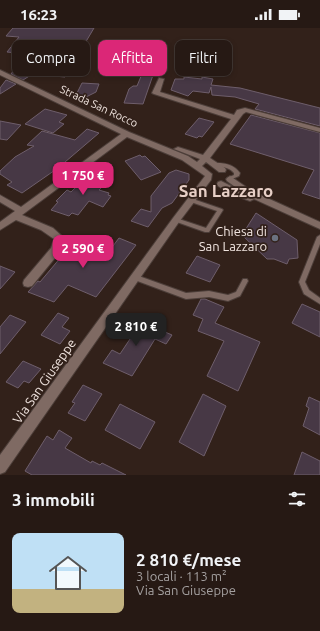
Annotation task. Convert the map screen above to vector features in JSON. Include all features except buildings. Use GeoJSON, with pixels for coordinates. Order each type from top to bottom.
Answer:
{"type":"FeatureCollection","features":[{"type":"Feature","properties":{"kind":"street","name":"Strada San Rocco"},"geometry":{"type":"LineString","coordinates":[[0,72],[126,134],[185,158],[198,166],[213,180],[234,192],[289,212]]}},
{"type":"Feature","properties":{"kind":"street"},"geometry":{"type":"LineString","coordinates":[[161,79],[156,93],[235,118]]}},
{"type":"Feature","properties":{"kind":"street"},"geometry":{"type":"LineString","coordinates":[[198,166],[240,112],[245,110],[320,130]]}},
{"type":"Feature","properties":{"kind":"street"},"geometry":{"type":"LineString","coordinates":[[0,227],[126,134]]}},
{"type":"Feature","properties":{"kind":"street","name":"Strada San Rocco"},"geometry":{"type":"LineString","coordinates":[[145,141],[205,158],[228,173],[230,179],[249,193],[320,226]]}},
{"type":"Feature","properties":{"kind":"street"},"geometry":{"type":"LineString","coordinates":[[220,168],[216,170],[213,180],[226,183],[230,179]]}},
{"type":"Feature","properties":{"kind":"street","name":"Via San Giuseppe"},"geometry":{"type":"LineString","coordinates":[[0,467],[192,197],[213,180]]}},
{"type":"Feature","properties":{"kind":"street"},"geometry":{"type":"LineString","coordinates":[[0,198],[18,213],[54,233],[59,238],[55,250],[28,283]]}},
{"type":"Feature","properties":{"kind":"lane"},"geometry":{"type":"LineString","coordinates":[[176,220],[207,231],[220,210],[192,197]]}},
{"type":"Feature","properties":{"kind":"lane"},"geometry":{"type":"LineString","coordinates":[[320,237],[302,282],[306,292],[320,301]]}},
{"type":"Feature","properties":{"kind":"lane"},"geometry":{"type":"LineString","coordinates":[[134,277],[186,296],[210,294],[228,298],[238,294],[245,281]]}},
{"type":"Feature","properties":{"kind":"place","name":"Chiesa di San Lazzaro"},"geometry":{"type":"Point","coordinates":[275,238]}},
{"type":"Feature","properties":{"kind":"district","name":"San Lazzaro"},"geometry":{"type":"Point","coordinates":[226,191]}}]}
